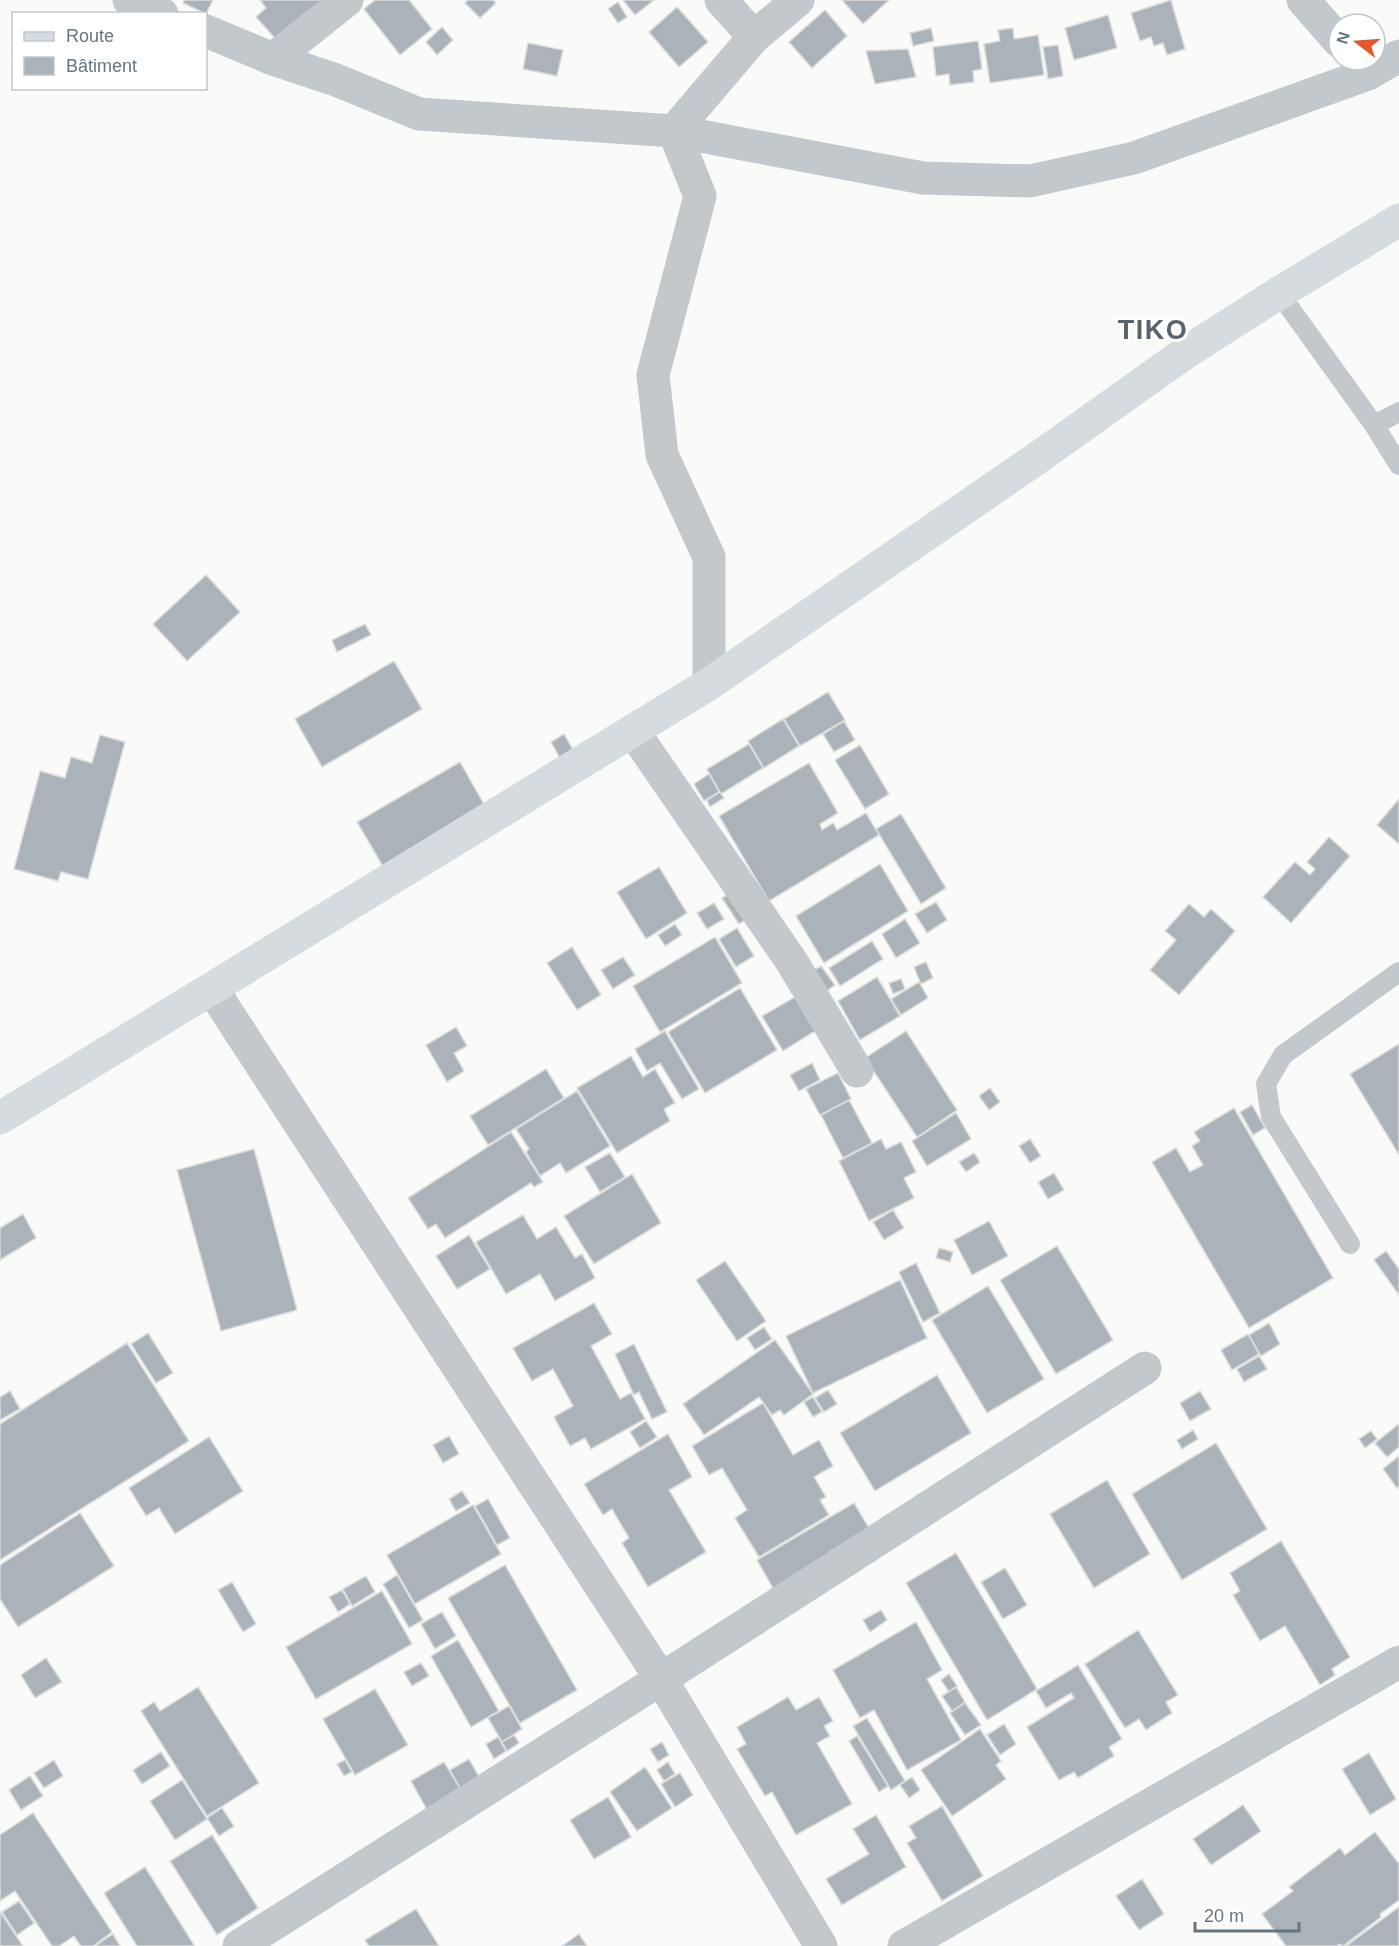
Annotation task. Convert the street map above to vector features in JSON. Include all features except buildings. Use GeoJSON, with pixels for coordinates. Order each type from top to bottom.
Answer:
{"type":"FeatureCollection","features":[{"type":"Feature","properties":{"kind":"street"},"geometry":{"type":"LineString","coordinates":[[129,0],[157,12]]}},
{"type":"Feature","properties":{"kind":"street"},"geometry":{"type":"LineString","coordinates":[[273,59],[347,0]]}},
{"type":"Feature","properties":{"kind":"street"},"geometry":{"type":"LineString","coordinates":[[721,0],[754,37]]}},
{"type":"Feature","properties":{"kind":"street"},"geometry":{"type":"LineString","coordinates":[[674,131],[754,37],[798,0]]}},
{"type":"Feature","properties":{"kind":"street"},"geometry":{"type":"LineString","coordinates":[[1303,0],[1327,27]]}},
{"type":"Feature","properties":{"kind":"street"},"geometry":{"type":"LineString","coordinates":[[207,31],[418,114],[674,131],[923,178],[1030,181],[1134,158],[1296,101],[1352,72]]}},
{"type":"Feature","properties":{"kind":"street"},"geometry":{"type":"LineString","coordinates":[[674,131],[700,196],[653,375],[662,456],[709,557],[709,684]]}},
{"type":"Feature","properties":{"kind":"street"},"geometry":{"type":"LineString","coordinates":[[0,1118],[709,684],[1185,353],[1399,220]]}},
{"type":"Feature","properties":{"kind":"street"},"geometry":{"type":"LineString","coordinates":[[633,731],[792,962],[857,1071]]}},
{"type":"Feature","properties":{"kind":"street"},"geometry":{"type":"LineString","coordinates":[[212,989],[661,1679],[821,1946]]}},
{"type":"Feature","properties":{"kind":"street"},"geometry":{"type":"LineString","coordinates":[[239,1946],[661,1679],[1145,1368]]}},
{"type":"Feature","properties":{"kind":"street"},"geometry":{"type":"LineString","coordinates":[[904,1946],[1399,1662]]}},
{"type":"Feature","properties":{"kind":"lane"},"geometry":{"type":"LineString","coordinates":[[1279,293],[1374,425],[1399,465]]}},
{"type":"Feature","properties":{"kind":"lane"},"geometry":{"type":"LineString","coordinates":[[1374,425],[1399,412]]}},
{"type":"Feature","properties":{"kind":"lane"},"geometry":{"type":"LineString","coordinates":[[1350,1244],[1271,1117],[1266,1084],[1283,1055],[1399,972]]}},
{"type":"Feature","properties":{"kind":"district","name":"TIKO"},"geometry":{"type":"Point","coordinates":[1153,330]}}]}
